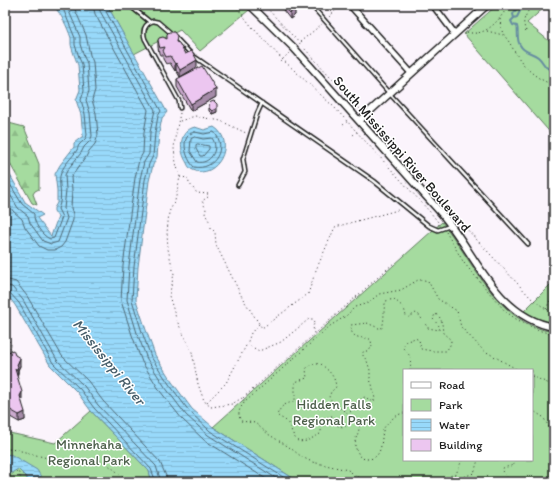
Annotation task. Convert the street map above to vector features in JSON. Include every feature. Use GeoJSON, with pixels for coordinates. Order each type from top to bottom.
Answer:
{"type":"FeatureCollection","features":[{"type":"Feature","properties":{"kind":"street","name":"South Mississippi River Boulevard"},"geometry":{"type":"LineString","coordinates":[[250,5],[294,48],[452,226],[494,289],[508,305],[533,320],[554,327]]}},
{"type":"Feature","properties":{"kind":"street"},"geometry":{"type":"LineString","coordinates":[[350,5],[411,74]]}},
{"type":"Feature","properties":{"kind":"street"},"geometry":{"type":"LineString","coordinates":[[433,5],[455,34]]}},
{"type":"Feature","properties":{"kind":"street"},"geometry":{"type":"LineString","coordinates":[[359,121],[488,5]]}},
{"type":"Feature","properties":{"kind":"lane"},"geometry":{"type":"LineString","coordinates":[[129,5],[150,22],[153,21],[162,25],[192,55],[374,181],[429,226],[438,230],[452,226]]}},
{"type":"Feature","properties":{"kind":"lane"},"geometry":{"type":"LineString","coordinates":[[311,5],[389,93],[528,244]]}},
{"type":"Feature","properties":{"kind":"lane"},"geometry":{"type":"LineString","coordinates":[[150,22],[146,26],[144,34],[179,101],[180,108]]}},
{"type":"Feature","properties":{"kind":"lane"},"geometry":{"type":"LineString","coordinates":[[238,185],[245,172],[243,159],[257,114],[262,103]]}},
{"type":"Feature","properties":{"kind":"path"},"geometry":{"type":"LineString","coordinates":[[236,5],[252,27],[282,59],[334,107],[357,131],[425,206],[438,222],[439,226]]}},
{"type":"Feature","properties":{"kind":"path"},"geometry":{"type":"LineString","coordinates":[[264,5],[366,115],[488,253],[531,298],[546,309],[554,312]]}},
{"type":"Feature","properties":{"kind":"path"},"geometry":{"type":"LineString","coordinates":[[299,42],[325,21],[341,5]]}},
{"type":"Feature","properties":{"kind":"path"},"geometry":{"type":"LineString","coordinates":[[467,32],[473,34],[486,30],[500,19],[509,5]]}},
{"type":"Feature","properties":{"kind":"path"},"geometry":{"type":"LineString","coordinates":[[526,31],[523,21],[530,5]]}},
{"type":"Feature","properties":{"kind":"path"},"geometry":{"type":"LineString","coordinates":[[500,19],[503,35]]}},
{"type":"Feature","properties":{"kind":"path"},"geometry":{"type":"LineString","coordinates":[[486,30],[503,35],[508,40],[525,68],[535,76],[554,86]]}},
{"type":"Feature","properties":{"kind":"path"},"geometry":{"type":"LineString","coordinates":[[180,108],[174,149],[180,177],[175,201],[169,212],[166,233],[174,274],[169,296],[177,321],[192,352],[198,384],[206,403],[211,407],[232,404],[242,398],[395,262]]}},
{"type":"Feature","properties":{"kind":"path"},"geometry":{"type":"LineString","coordinates":[[179,121],[195,116],[221,121],[245,133],[251,134]]}},
{"type":"Feature","properties":{"kind":"path"},"geometry":{"type":"LineString","coordinates":[[344,125],[347,122]]}},
{"type":"Feature","properties":{"kind":"path"},"geometry":{"type":"LineString","coordinates":[[353,135],[357,131]]}},
{"type":"Feature","properties":{"kind":"path"},"geometry":{"type":"LineString","coordinates":[[180,177],[188,178],[189,183],[197,193],[208,194],[208,197],[202,201],[206,209],[205,214],[211,228],[215,232],[216,246],[243,299],[262,328],[308,294],[316,270],[335,227],[398,210]]}},
{"type":"Feature","properties":{"kind":"path"},"geometry":{"type":"LineString","coordinates":[[365,482],[348,470],[312,462],[302,457],[289,446],[268,434],[255,423],[242,421],[239,415],[240,409],[245,402],[330,326],[346,316],[355,307],[368,304],[379,294],[401,290],[418,280],[428,281],[438,299],[456,311],[461,327],[483,350],[516,369]]}},
{"type":"Feature","properties":{"kind":"path"},"geometry":{"type":"LineString","coordinates":[[546,309],[554,292]]}},
{"type":"Feature","properties":{"kind":"path"},"geometry":{"type":"LineString","coordinates":[[403,413],[399,414],[387,424],[384,429],[381,448],[376,456],[369,459],[363,459],[359,456],[355,445],[360,429],[360,422],[354,421],[344,427],[338,426],[332,416],[328,417],[325,418],[320,434],[307,441],[299,442],[294,438],[292,430],[285,420],[277,415],[284,404],[295,401],[295,382],[307,378],[306,369],[313,364],[321,364],[329,371],[335,380],[336,387],[331,392],[330,397],[332,402],[337,404],[343,411],[348,413],[353,411],[361,399],[365,397],[373,402],[375,399],[370,380],[368,361],[362,354],[364,351],[372,348],[371,340],[368,338],[354,336],[350,330],[351,325],[367,323],[381,329],[383,327],[384,319],[383,309],[386,302],[392,299],[404,308],[406,316],[409,317],[416,313],[419,315],[428,328],[439,330],[440,327],[433,319],[434,314],[438,316],[442,323],[444,333],[451,340],[451,344],[446,351],[441,352],[421,349],[419,340],[415,338],[405,342],[403,348],[410,356],[411,369]]}},
{"type":"Feature","properties":{"kind":"path"},"geometry":{"type":"LineString","coordinates":[[247,344],[259,351],[267,348],[281,342],[309,319],[313,319],[315,322],[313,326],[314,334]]}},
{"type":"Feature","properties":{"kind":"path"},"geometry":{"type":"LineString","coordinates":[[206,403],[226,383],[247,344],[251,333],[259,324]]}},
{"type":"Feature","properties":{"kind":"path"},"geometry":{"type":"LineString","coordinates":[[5,334],[11,344],[11,348]]}},
{"type":"Feature","properties":{"kind":"path"},"geometry":{"type":"LineString","coordinates":[[5,341],[14,353]]}},
{"type":"Feature","properties":{"kind":"path"},"geometry":{"type":"LineString","coordinates":[[5,352],[11,348]]}},
{"type":"Feature","properties":{"kind":"path"},"geometry":{"type":"LineString","coordinates":[[533,376],[554,386]]}},
{"type":"Feature","properties":{"kind":"path"},"geometry":{"type":"LineString","coordinates":[[242,398],[245,402]]}},
{"type":"Feature","properties":{"kind":"path"},"geometry":{"type":"LineString","coordinates":[[533,411],[543,417],[554,435]]}},
{"type":"Feature","properties":{"kind":"path"},"geometry":{"type":"LineString","coordinates":[[5,449],[16,448],[37,455],[72,462],[102,460],[130,482]]}},
{"type":"Feature","properties":{"kind":"path"},"geometry":{"type":"LineString","coordinates":[[447,482],[449,476],[456,474],[460,461]]}},
{"type":"Feature","properties":{"kind":"path"},"geometry":{"type":"LineString","coordinates":[[464,482],[462,481],[463,477],[474,473],[478,461]]}},
{"type":"Feature","properties":{"kind":"path"},"geometry":{"type":"LineString","coordinates":[[508,482],[508,479],[502,472],[503,468],[514,465],[513,461]]}},
{"type":"Feature","properties":{"kind":"path"},"geometry":{"type":"LineString","coordinates":[[5,476],[9,476],[18,471],[22,482]]}},
{"type":"Feature","properties":{"kind":"path"},"geometry":{"type":"LineString","coordinates":[[531,482],[536,482]]}},
{"type":"Feature","properties":{"kind":"green space"},"geometry":{"type":"Polygon","coordinates":[[[107,5],[255,5],[200,51],[180,30],[134,54],[107,5]]]}},
{"type":"Feature","properties":{"kind":"green space"},"geometry":{"type":"Polygon","coordinates":[[[497,5],[547,5],[527,23],[554,45],[554,137],[464,34],[497,5]]]}},
{"type":"Feature","properties":{"kind":"green space"},"geometry":{"type":"Polygon","coordinates":[[[5,122],[24,127],[39,164],[39,189],[33,194],[37,205],[32,203],[9,162],[5,158],[5,122]]]}},
{"type":"Feature","properties":{"kind":"green space","name":"Hidden Falls Regional Park"},"geometry":{"type":"Polygon","coordinates":[[[442,222],[476,272],[502,304],[517,317],[534,327],[554,332],[554,482],[299,482],[213,427],[442,222]]]}},
{"type":"Feature","properties":{"kind":"green space"},"geometry":{"type":"Polygon","coordinates":[[[554,281],[554,324],[541,321],[523,312],[554,281]]]}},
{"type":"Feature","properties":{"kind":"green space","name":"Minnehaha Regional Park"},"geometry":{"type":"Polygon","coordinates":[[[91,411],[149,471],[152,482],[5,482],[5,432],[55,443],[91,411]]]}},
{"type":"Feature","properties":{"kind":"water","name":"Mississippi River"},"geometry":{"type":"Polygon","coordinates":[[[53,5],[107,5],[167,112],[162,118],[157,157],[153,165],[149,181],[138,267],[136,300],[155,355],[172,382],[192,409],[213,427],[299,482],[152,482],[149,471],[91,411],[77,392],[50,365],[15,305],[5,292],[5,166],[25,202],[43,215],[37,218],[51,236],[58,217],[54,211],[57,203],[55,174],[74,147],[74,143],[83,136],[81,115],[76,100],[80,90],[78,65],[72,48],[68,29],[53,5]]]}},
{"type":"Feature","properties":{"kind":"water"},"geometry":{"type":"Polygon","coordinates":[[[195,127],[204,130],[214,127],[221,134],[224,142],[224,150],[216,165],[209,170],[201,172],[193,170],[189,167],[182,153],[182,142],[185,133],[189,129],[195,127]]]}},
{"type":"Feature","properties":{"kind":"water"},"geometry":{"type":"Polygon","coordinates":[[[5,454],[12,455],[37,470],[44,482],[29,482],[18,469],[8,475],[5,474],[5,454]]]}},
{"type":"Feature","properties":{"kind":"building"},"geometry":{"type":"Polygon","coordinates":[[[283,5],[291,5],[295,9],[290,13],[283,5]]]}},
{"type":"Feature","properties":{"kind":"building"},"geometry":{"type":"Polygon","coordinates":[[[169,32],[174,32],[177,36],[176,42],[179,43],[185,54],[192,51],[197,60],[180,70],[170,56],[166,57],[163,51],[165,47],[160,48],[158,40],[159,38],[163,37],[167,39],[167,34],[169,32]]]}},
{"type":"Feature","properties":{"kind":"building"},"geometry":{"type":"Polygon","coordinates":[[[202,66],[216,89],[191,104],[177,79],[202,66]]]}},
{"type":"Feature","properties":{"kind":"building"},"geometry":{"type":"Polygon","coordinates":[[[214,101],[217,104],[217,108],[212,111],[209,108],[209,104],[214,101]]]}},
{"type":"Feature","properties":{"kind":"building"},"geometry":{"type":"Polygon","coordinates":[[[5,350],[8,352],[13,350],[15,355],[20,358],[17,369],[15,369],[22,392],[20,396],[25,412],[19,415],[5,407],[5,350]]]}},
{"type":"Feature","properties":{"kind":"waterway"},"geometry":{"type":"LineString","coordinates":[[514,18],[513,14],[519,5]]}},
{"type":"Feature","properties":{"kind":"waterway"},"geometry":{"type":"LineString","coordinates":[[520,5],[522,7],[517,17],[511,21],[513,25],[517,26],[519,43],[524,50],[536,55],[546,67],[554,71]]}}]}
